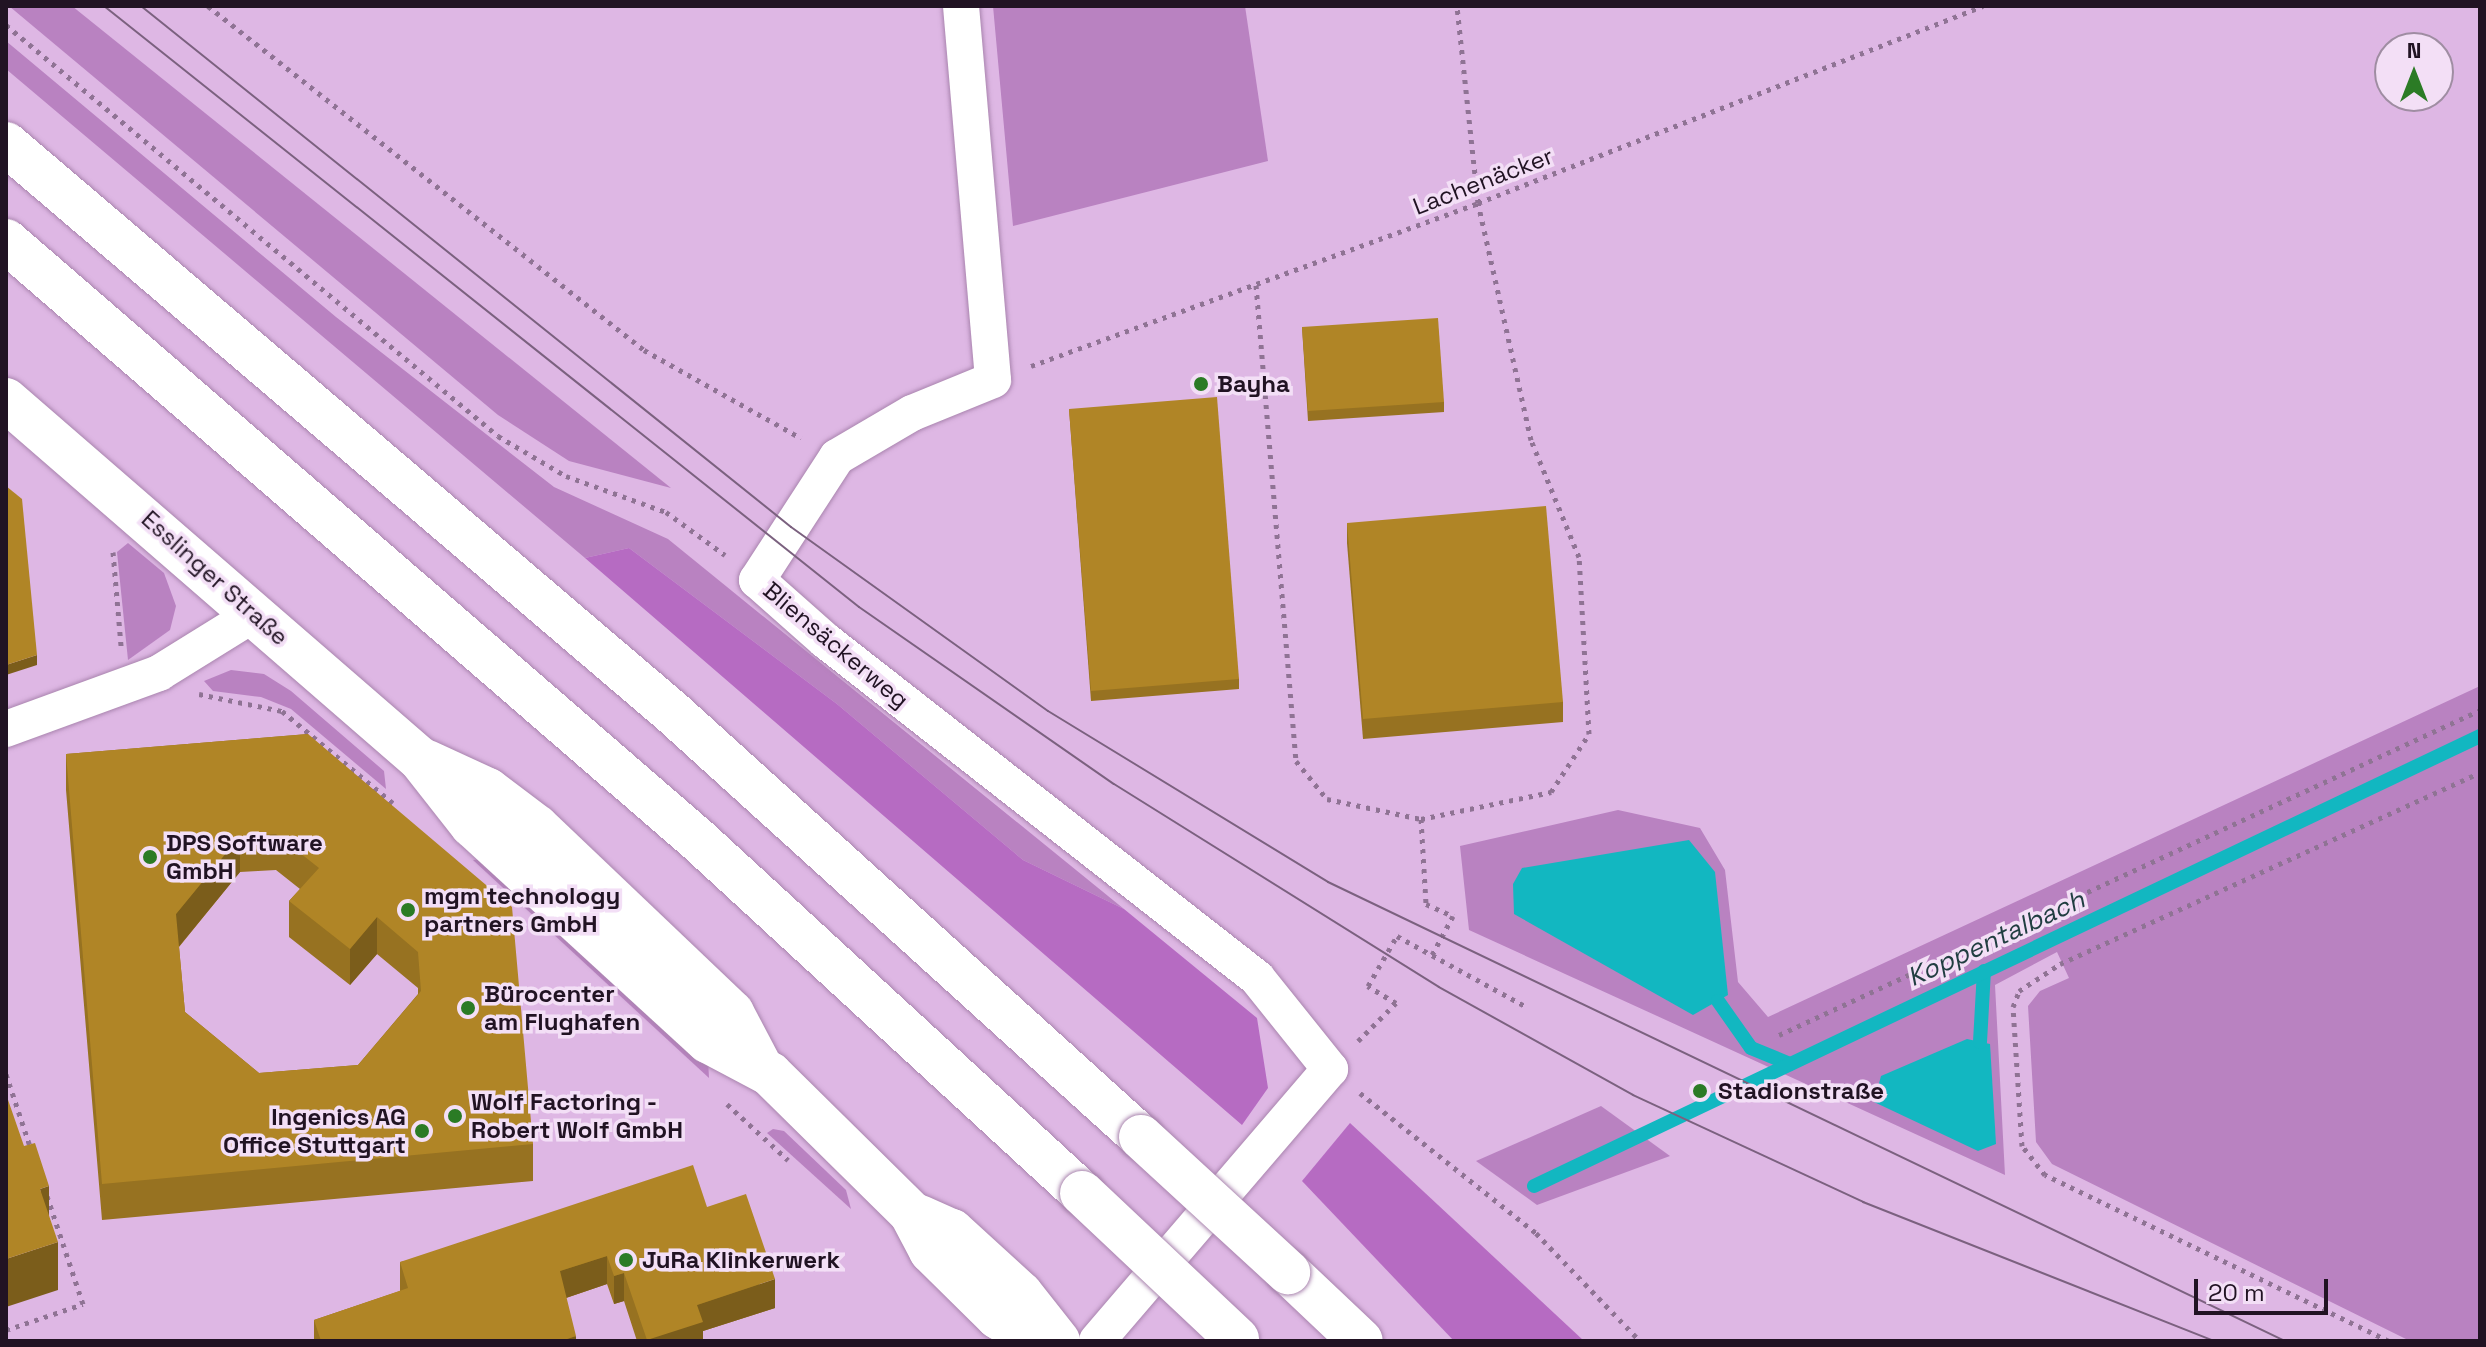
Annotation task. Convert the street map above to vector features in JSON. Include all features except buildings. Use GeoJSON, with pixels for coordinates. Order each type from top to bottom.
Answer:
{"type":"FeatureCollection","features":[{"type":"Feature","properties":{"kind":"main road"},"geometry":{"type":"LineString","coordinates":[[6,144],[674,714],[1361,1341]]}},
{"type":"Feature","properties":{"kind":"main road"},"geometry":{"type":"LineString","coordinates":[[6,241],[698,840],[1238,1340]]}},
{"type":"Feature","properties":{"kind":"main road","name":"Esslinger Straße"},"geometry":{"type":"LineString","coordinates":[[6,400],[124,497],[420,759],[472,825],[708,1041],[760,1066],[911,1213],[931,1251],[998,1317],[1037,1341]]}},
{"type":"Feature","properties":{"kind":"main road","name":"Esslinger Straße"},"geometry":{"type":"LineString","coordinates":[[911,1213],[952,1231],[1021,1294],[1058,1341]]}},
{"type":"Feature","properties":{"kind":"street"},"geometry":{"type":"LineString","coordinates":[[961,6],[993,380]]}},
{"type":"Feature","properties":{"kind":"street","name":"Bliensäckerweg"},"geometry":{"type":"LineString","coordinates":[[993,380],[912,413],[837,457],[757,580],[826,641],[1257,978],[1330,1069]]}},
{"type":"Feature","properties":{"kind":"street"},"geometry":{"type":"LineString","coordinates":[[6,729],[124,687],[195,653],[254,614]]}},
{"type":"Feature","properties":{"kind":"street"},"geometry":{"type":"LineString","coordinates":[[1097,1341],[1330,1069]]}},
{"type":"Feature","properties":{"kind":"path"},"geometry":{"type":"LineString","coordinates":[[208,6],[644,350],[837,457]]}},
{"type":"Feature","properties":{"kind":"path"},"geometry":{"type":"LineString","coordinates":[[1256,285],[1296,761],[1327,799],[1421,819],[1551,792],[1589,734],[1579,557],[1531,440],[1478,203],[1457,6]]}},
{"type":"Feature","properties":{"kind":"path","name":"Lachenäcker"},"geometry":{"type":"LineString","coordinates":[[993,380],[1478,203],[1983,6]]}},
{"type":"Feature","properties":{"kind":"path"},"geometry":{"type":"LineString","coordinates":[[6,25],[498,436],[566,476],[666,512],[757,580]]}},
{"type":"Feature","properties":{"kind":"path"},"geometry":{"type":"LineString","coordinates":[[124,497],[112,545],[124,687]]}},
{"type":"Feature","properties":{"kind":"path"},"geometry":{"type":"LineString","coordinates":[[1779,1035],[2480,710]]}},
{"type":"Feature","properties":{"kind":"path"},"geometry":{"type":"LineString","coordinates":[[2389,1341],[2045,1175],[2022,1146],[2013,1007],[2019,991],[2060,964],[2480,773]]}},
{"type":"Feature","properties":{"kind":"path"},"geometry":{"type":"LineString","coordinates":[[1421,819],[1426,904],[1453,916],[1432,955]]}},
{"type":"Feature","properties":{"kind":"path"},"geometry":{"type":"LineString","coordinates":[[1525,1006],[1397,936],[1368,986],[1396,1003],[1330,1069],[1536,1233],[1640,1341]]}},
{"type":"Feature","properties":{"kind":"path"},"geometry":{"type":"LineString","coordinates":[[6,1074],[35,1160]]}},
{"type":"Feature","properties":{"kind":"path"},"geometry":{"type":"LineString","coordinates":[[6,1330],[83,1304],[45,1189]]}},
{"type":"Feature","properties":{"kind":"shaded area"},"geometry":{"type":"Polygon","coordinates":[[[9,6],[72,6],[671,488],[569,461],[498,415],[9,6]]]}},
{"type":"Feature","properties":{"kind":"shaded area"},"geometry":{"type":"Polygon","coordinates":[[[993,6],[1245,6],[1268,161],[1013,226],[993,6]]]}},
{"type":"Feature","properties":{"kind":"shaded area"},"geometry":{"type":"Polygon","coordinates":[[[6,41],[336,317],[554,487],[668,539],[1124,909],[1023,860],[837,704],[629,548],[585,558],[6,69],[6,41]]]}},
{"type":"Feature","properties":{"kind":"shaded area"},"geometry":{"type":"Polygon","coordinates":[[[128,543],[164,573],[176,606],[170,630],[128,660],[117,552],[128,543]]]}},
{"type":"Feature","properties":{"kind":"shaded area"},"geometry":{"type":"Polygon","coordinates":[[[629,548],[837,704],[1023,860],[1124,909],[1257,1018],[1268,1088],[1242,1125],[585,558],[629,548]]]}},
{"type":"Feature","properties":{"kind":"shaded area"},"geometry":{"type":"Polygon","coordinates":[[[231,670],[264,674],[291,691],[384,771],[386,789],[291,709],[261,697],[213,691],[204,681],[231,670]]]}},
{"type":"Feature","properties":{"kind":"shaded area"},"geometry":{"type":"Polygon","coordinates":[[[2480,686],[2480,1341],[2410,1341],[2052,1164],[2036,1142],[2028,1006],[2040,991],[2069,978],[2057,952],[1995,985],[2005,1175],[1469,930],[1460,846],[1618,810],[1700,828],[1725,870],[1738,982],[1768,1017],[2480,686]]]}},
{"type":"Feature","properties":{"kind":"shaded area"},"geometry":{"type":"Polygon","coordinates":[[[1689,840],[1715,872],[1728,995],[1693,1015],[1514,914],[1513,884],[1522,868],[1689,840]]]}},
{"type":"Feature","properties":{"kind":"shaded area"},"geometry":{"type":"Polygon","coordinates":[[[488,859],[708,1059],[709,1078],[473,860],[488,859]]]}},
{"type":"Feature","properties":{"kind":"shaded area"},"geometry":{"type":"Polygon","coordinates":[[[1967,1039],[1990,1044],[1996,1144],[1978,1151],[1874,1102],[1881,1076],[1967,1039]]]}},
{"type":"Feature","properties":{"kind":"shaded area"},"geometry":{"type":"Polygon","coordinates":[[[1601,1106],[1670,1156],[1537,1205],[1476,1161],[1601,1106]]]}},
{"type":"Feature","properties":{"kind":"shaded area"},"geometry":{"type":"Polygon","coordinates":[[[1350,1123],[1584,1341],[1454,1341],[1302,1181],[1350,1123]]]}},
{"type":"Feature","properties":{"kind":"shaded area"},"geometry":{"type":"Polygon","coordinates":[[[773,1129],[784,1131],[846,1190],[851,1209],[767,1133],[773,1129]]]}},
{"type":"Feature","properties":{"kind":"waterway","name":"Koppentalbach"},"geometry":{"type":"LineString","coordinates":[[1534,1186],[2480,736]]}},
{"type":"Feature","properties":{"kind":"waterway"},"geometry":{"type":"LineString","coordinates":[[1980,1042],[1984,971]]}},
{"type":"Feature","properties":{"kind":"waterway"},"geometry":{"type":"LineString","coordinates":[[1718,1001],[1751,1048],[1790,1064]]}},
{"type":"Feature","properties":{"kind":"tram line"},"geometry":{"type":"LineString","coordinates":[[104,6],[859,607],[1114,784],[1439,987],[1633,1095],[1863,1202],[2214,1341]]}},
{"type":"Feature","properties":{"kind":"tram line"},"geometry":{"type":"LineString","coordinates":[[141,6],[791,527],[1048,711],[1328,882],[2285,1341]]}},
{"type":"Feature","properties":{"kind":"place","name":"Bayha"},"geometry":{"type":"Point","coordinates":[1201,384]}},
{"type":"Feature","properties":{"kind":"place","name":"DPS Software GmbH"},"geometry":{"type":"Point","coordinates":[150,857]}},
{"type":"Feature","properties":{"kind":"place","name":"mgm technology partners GmbH"},"geometry":{"type":"Point","coordinates":[408,910]}},
{"type":"Feature","properties":{"kind":"place","name":"Bürocenter am Flughafen"},"geometry":{"type":"Point","coordinates":[468,1008]}},
{"type":"Feature","properties":{"kind":"place","name":"Stadionstraße"},"geometry":{"type":"Point","coordinates":[1700,1091]}},
{"type":"Feature","properties":{"kind":"place","name":"Wolf Factoring - Robert Wolf GmbH"},"geometry":{"type":"Point","coordinates":[455,1116]}},
{"type":"Feature","properties":{"kind":"place","name":"Ingenics AG Office Stuttgart"},"geometry":{"type":"Point","coordinates":[422,1131]}},
{"type":"Feature","properties":{"kind":"place","name":"JuRa Klinkerwerk"},"geometry":{"type":"Point","coordinates":[626,1260]}}]}
